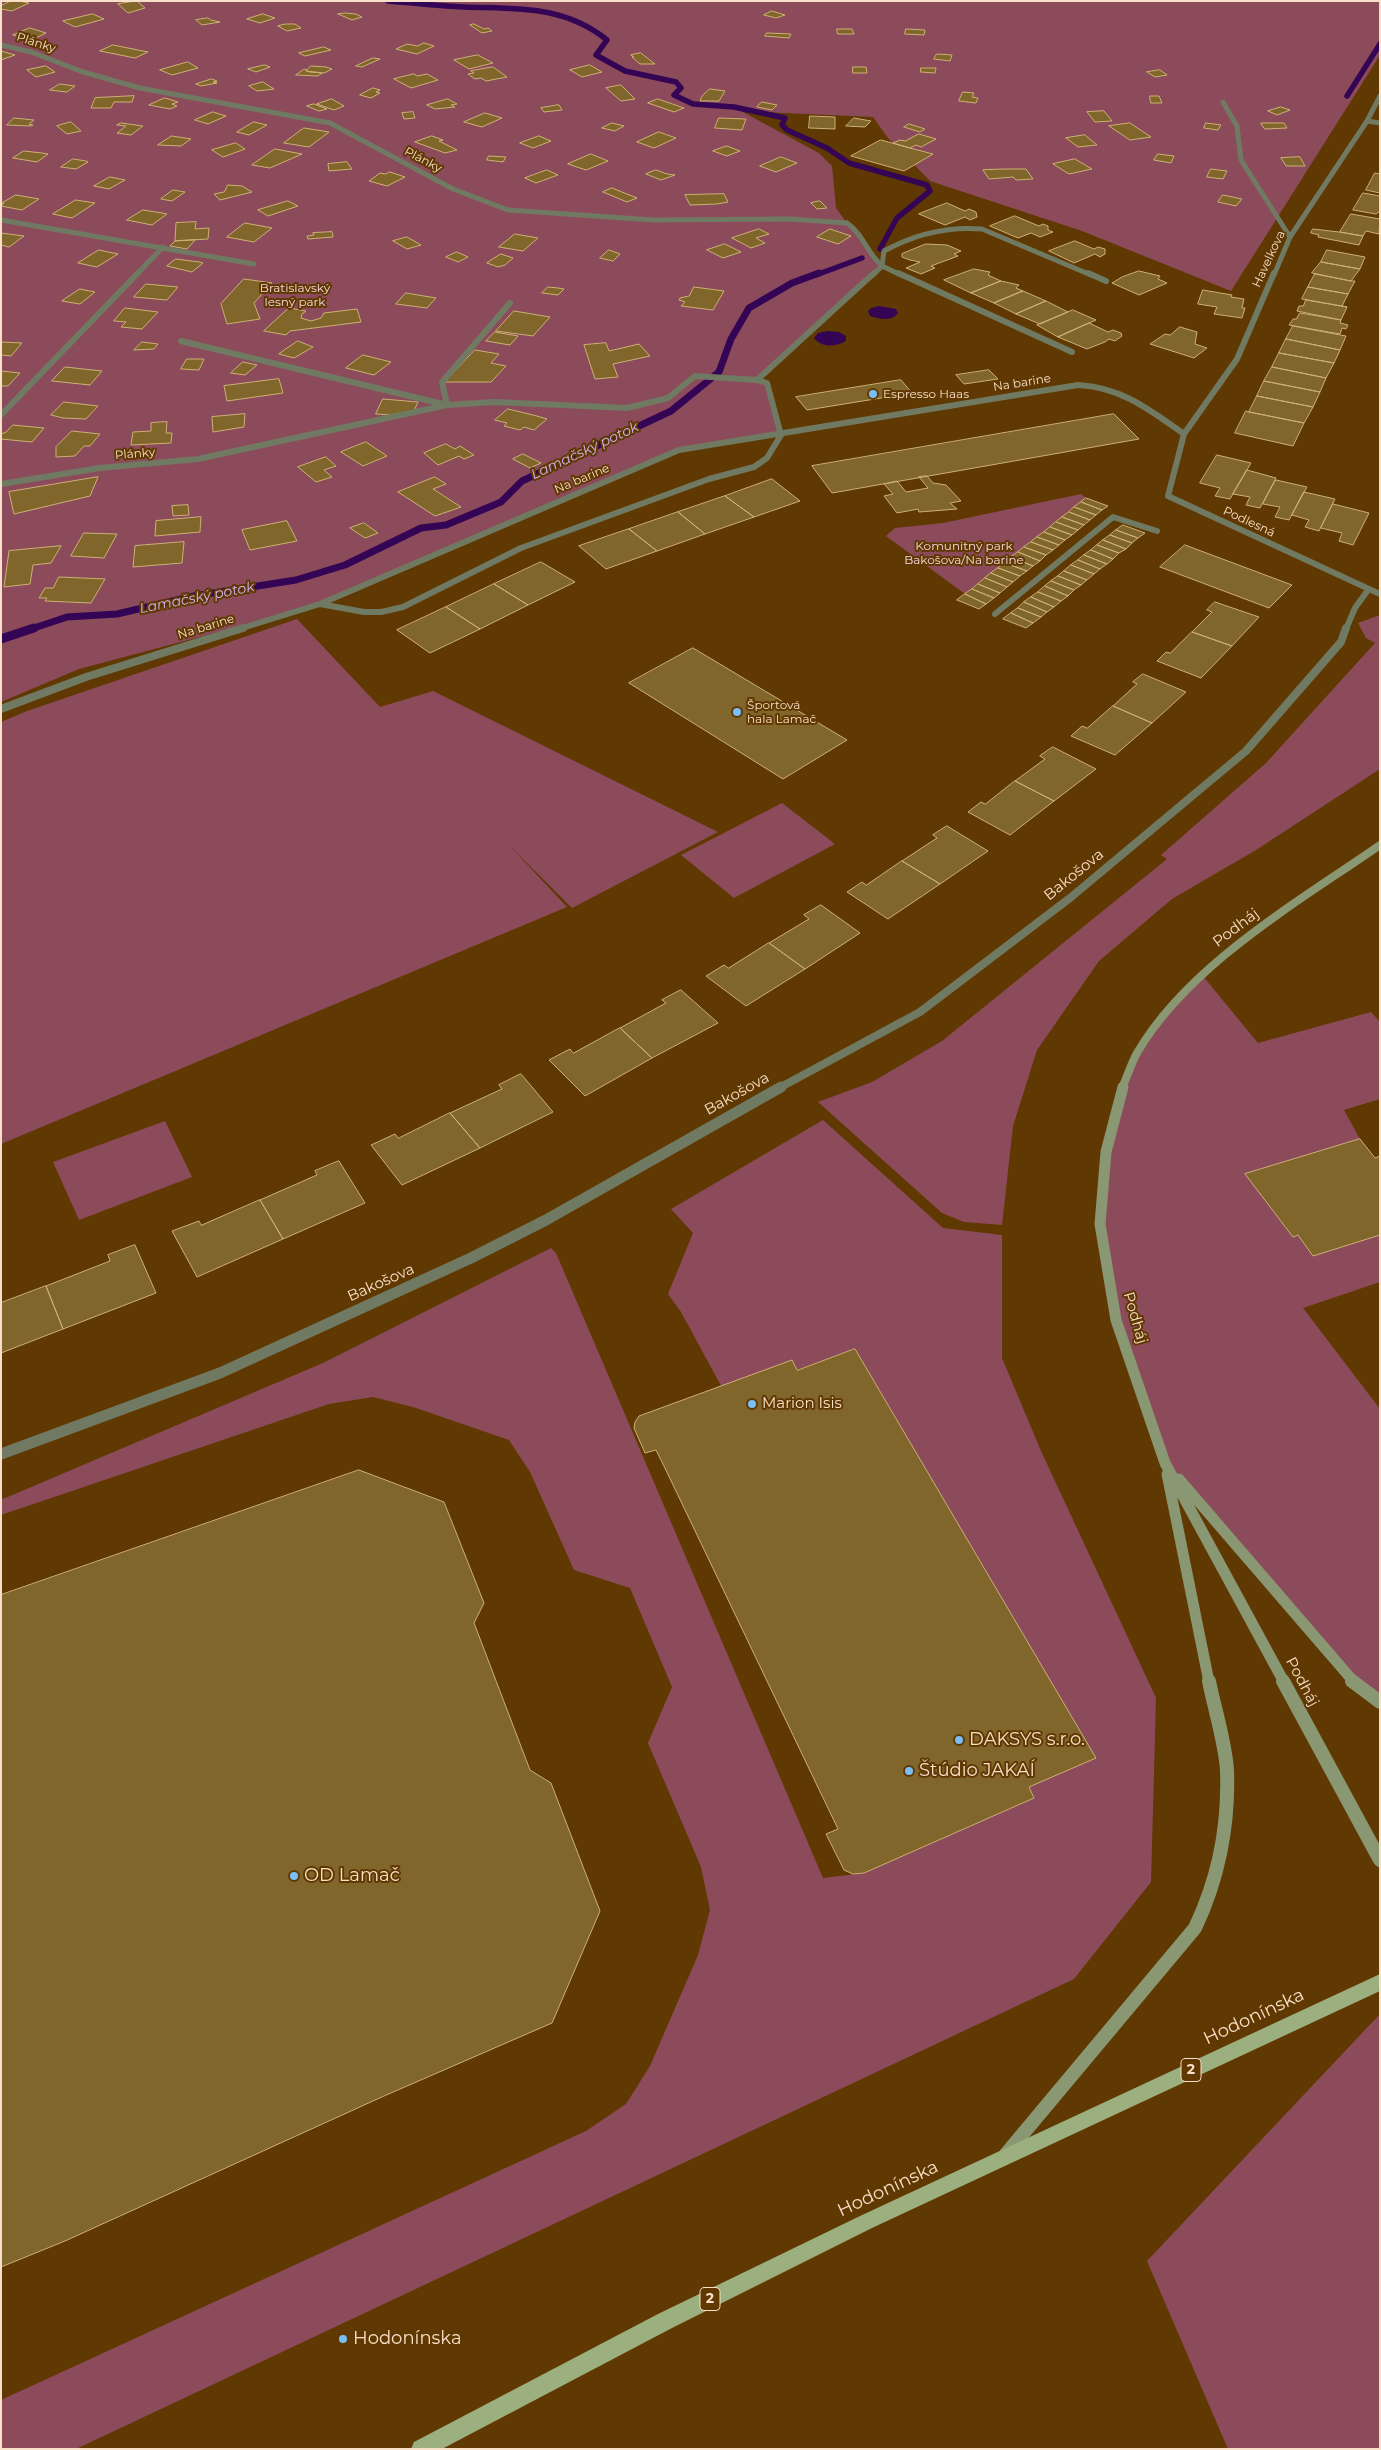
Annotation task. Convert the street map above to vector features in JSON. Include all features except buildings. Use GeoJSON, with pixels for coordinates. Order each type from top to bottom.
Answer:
{"type":"FeatureCollection","features":[{"type":"Feature","properties":{"kind":"main road","name":"Hodonínska"},"geometry":{"type":"LineString","coordinates":[[421,2449],[674,2317],[866,2222],[1380,1982]]}},
{"type":"Feature","properties":{"kind":"street","name":"Plánky"},"geometry":{"type":"LineString","coordinates":[[1,45],[31,52],[84,72],[140,88],[330,123],[453,190],[508,210],[653,220],[790,219],[847,223],[861,233],[873,259],[882,266]]}},
{"type":"Feature","properties":{"kind":"street","name":"Havelkova"},"geometry":{"type":"LineString","coordinates":[[1184,434],[1237,359],[1290,237],[1367,121],[1380,96]]}},
{"type":"Feature","properties":{"kind":"street"},"geometry":{"type":"LineString","coordinates":[[1223,102],[1237,126],[1245,168],[1269,200],[1290,237]]}},
{"type":"Feature","properties":{"kind":"street"},"geometry":{"type":"LineString","coordinates":[[1367,121],[1380,123]]}},
{"type":"Feature","properties":{"kind":"street"},"geometry":{"type":"LineString","coordinates":[[1,220],[254,264]]}},
{"type":"Feature","properties":{"kind":"street"},"geometry":{"type":"LineString","coordinates":[[757,380],[882,266],[884,251],[896,244],[953,228],[982,229],[1106,281]]}},
{"type":"Feature","properties":{"kind":"street"},"geometry":{"type":"LineString","coordinates":[[1,415],[163,247]]}},
{"type":"Feature","properties":{"kind":"street"},"geometry":{"type":"LineString","coordinates":[[882,266],[1072,352]]}},
{"type":"Feature","properties":{"kind":"street"},"geometry":{"type":"LineString","coordinates":[[447,405],[442,382],[510,304]]}},
{"type":"Feature","properties":{"kind":"street","name":"Plánky"},"geometry":{"type":"LineString","coordinates":[[181,341],[447,405]]}},
{"type":"Feature","properties":{"kind":"street","name":"Plánky"},"geometry":{"type":"LineString","coordinates":[[1,484],[100,468],[198,459],[447,405],[494,402],[626,408],[668,398],[697,376],[757,380]]}},
{"type":"Feature","properties":{"kind":"street"},"geometry":{"type":"LineString","coordinates":[[320,604],[364,612],[381,612],[402,606],[521,548],[709,479],[754,467],[766,458],[781,435],[767,383],[757,380]]}},
{"type":"Feature","properties":{"kind":"street","name":"Na barine"},"geometry":{"type":"LineString","coordinates":[[1,709],[86,677],[320,604],[679,450],[781,435],[1078,385],[1109,388],[1127,396],[1184,434]]}},
{"type":"Feature","properties":{"kind":"street","name":"Podlesná"},"geometry":{"type":"LineString","coordinates":[[1184,434],[1168,496],[1380,594]]}},
{"type":"Feature","properties":{"kind":"street"},"geometry":{"type":"LineString","coordinates":[[995,614],[1113,517],[1157,531]]}},
{"type":"Feature","properties":{"kind":"street","name":"Bakošova"},"geometry":{"type":"LineString","coordinates":[[1,1454],[220,1373],[471,1258],[546,1220],[780,1087],[920,1012],[1070,898],[1246,751],[1341,642],[1352,613],[1359,600],[1368,590]]}},
{"type":"Feature","properties":{"kind":"street","name":"Podháj"},"geometry":{"type":"LineString","coordinates":[[1380,845],[1240,944],[1202,975],[1157,1024],[1137,1054],[1120,1093],[1106,1152],[1100,1224],[1104,1259],[1116,1320],[1165,1463],[1380,1860]]}},
{"type":"Feature","properties":{"kind":"street"},"geometry":{"type":"LineString","coordinates":[[1165,1463],[1328,1654],[1350,1678],[1380,1702]]}},
{"type":"Feature","properties":{"kind":"street"},"geometry":{"type":"LineString","coordinates":[[1002,2158],[1195,1928],[1209,1903],[1216,1877],[1226,1818],[1227,1770],[1165,1463]]}},
{"type":"Feature","properties":{"kind":"green space","name":"Bratislavský lesný park"},"geometry":{"type":"Polygon","coordinates":[[[1,1],[1380,1],[1380,55],[1231,291],[1082,231],[930,181],[888,138],[873,117],[741,111],[819,153],[832,166],[836,208],[847,223],[861,233],[882,266],[757,379],[767,383],[781,435],[679,450],[301,610],[79,669],[1,702],[1,1]]]}},
{"type":"Feature","properties":{"kind":"green space","name":"Komunitný park Bakošova/Na barine"},"geometry":{"type":"Polygon","coordinates":[[[1081,494],[1086,498],[965,594],[886,536],[895,528],[943,523],[1081,494]]]}},
{"type":"Feature","properties":{"kind":"green space"},"geometry":{"type":"Polygon","coordinates":[[[1380,615],[1380,769],[1256,850],[1172,899],[1099,961],[1037,1050],[1013,1126],[1002,1225],[964,1222],[942,1213],[818,1102],[872,1082],[942,1041],[1167,859],[1161,855],[1266,763],[1375,643],[1366,638],[1358,623],[1380,615]]]}},
{"type":"Feature","properties":{"kind":"green space"},"geometry":{"type":"Polygon","coordinates":[[[297,619],[380,707],[433,691],[718,832],[572,908],[508,844],[567,907],[1,1144],[1,722],[27,711],[297,619]]]}},
{"type":"Feature","properties":{"kind":"green space"},"geometry":{"type":"Polygon","coordinates":[[[782,803],[835,844],[734,898],[681,855],[782,803]]]}},
{"type":"Feature","properties":{"kind":"green space"},"geometry":{"type":"Polygon","coordinates":[[[1202,975],[1258,1043],[1371,1012],[1380,1022],[1380,1099],[1344,1110],[1360,1139],[1375,1158],[1380,1156],[1380,1282],[1303,1308],[1380,1409],[1380,1702],[1350,1679],[1165,1463],[1116,1320],[1100,1224],[1120,1093],[1157,1024],[1202,975]]]}},
{"type":"Feature","properties":{"kind":"green space"},"geometry":{"type":"Polygon","coordinates":[[[823,1120],[943,1228],[1002,1235],[1002,1358],[1041,1451],[1156,1698],[1151,1882],[1074,1979],[76,2449],[1,2449],[1,2400],[586,2131],[626,2104],[650,2066],[698,1955],[710,1910],[701,1867],[648,1743],[672,1687],[630,1588],[574,1570],[530,1472],[509,1440],[413,1407],[373,1397],[329,1404],[1,1515],[1,1498],[3,1499],[323,1363],[551,1248],[556,1253],[823,1878],[864,1873],[1034,1798],[1029,1787],[1003,1601],[855,1349],[726,1395],[681,1312],[668,1294],[693,1233],[671,1209],[823,1120]]]}},
{"type":"Feature","properties":{"kind":"green space"},"geometry":{"type":"Polygon","coordinates":[[[165,1121],[192,1177],[79,1220],[53,1162],[165,1121]]]}},
{"type":"Feature","properties":{"kind":"green space"},"geometry":{"type":"Polygon","coordinates":[[[1380,2014],[1380,2449],[1228,2449],[1147,2261],[1380,2014]]]}},
{"type":"Feature","properties":{"kind":"shaded area"},"geometry":{"type":"Polygon","coordinates":[[[879,306],[896,309],[898,313],[888,319],[870,316],[868,311],[879,306]]]}},
{"type":"Feature","properties":{"kind":"shaded area"},"geometry":{"type":"Polygon","coordinates":[[[828,331],[839,332],[846,336],[846,341],[829,346],[821,344],[814,338],[818,333],[828,331]]]}},
{"type":"Feature","properties":{"kind":"waterway","name":"Lamačský potok"},"geometry":{"type":"LineString","coordinates":[[388,1],[455,7],[521,9],[539,11],[574,20],[607,40],[596,55],[625,71],[676,82],[681,88],[674,95],[693,104],[734,107],[785,118],[782,125],[787,130],[827,148],[849,163],[927,185],[930,191],[897,218],[880,249]]}},
{"type":"Feature","properties":{"kind":"waterway"},"geometry":{"type":"LineString","coordinates":[[1347,96],[1380,44]]}},
{"type":"Feature","properties":{"kind":"waterway","name":"Lamačský potok"},"geometry":{"type":"LineString","coordinates":[[816,275],[862,258]]}},
{"type":"Feature","properties":{"kind":"waterway","name":"Lamačský potok"},"geometry":{"type":"LineString","coordinates":[[1,639],[67,617],[117,614],[194,596],[296,580],[345,565],[421,528],[446,525],[501,502],[522,481],[671,411],[719,372],[731,339],[749,308],[792,283],[819,273]]}},
{"type":"Feature","properties":{"kind":"place","name":"Espresso Haas"},"geometry":{"type":"Point","coordinates":[873,394]}},
{"type":"Feature","properties":{"kind":"place","name":"Športová hala Lamač"},"geometry":{"type":"Point","coordinates":[737,712]}},
{"type":"Feature","properties":{"kind":"place","name":"Marion Isis"},"geometry":{"type":"Point","coordinates":[752,1404]}},
{"type":"Feature","properties":{"kind":"place","name":"DAKSYS s.r.o."},"geometry":{"type":"Point","coordinates":[959,1740]}},
{"type":"Feature","properties":{"kind":"place","name":"Štúdio JAKAÍ"},"geometry":{"type":"Point","coordinates":[909,1771]}},
{"type":"Feature","properties":{"kind":"place","name":"OD Lamač"},"geometry":{"type":"Point","coordinates":[294,1876]}},
{"type":"Feature","properties":{"kind":"place","name":"Hodonínska"},"geometry":{"type":"Point","coordinates":[343,2339]}}]}
